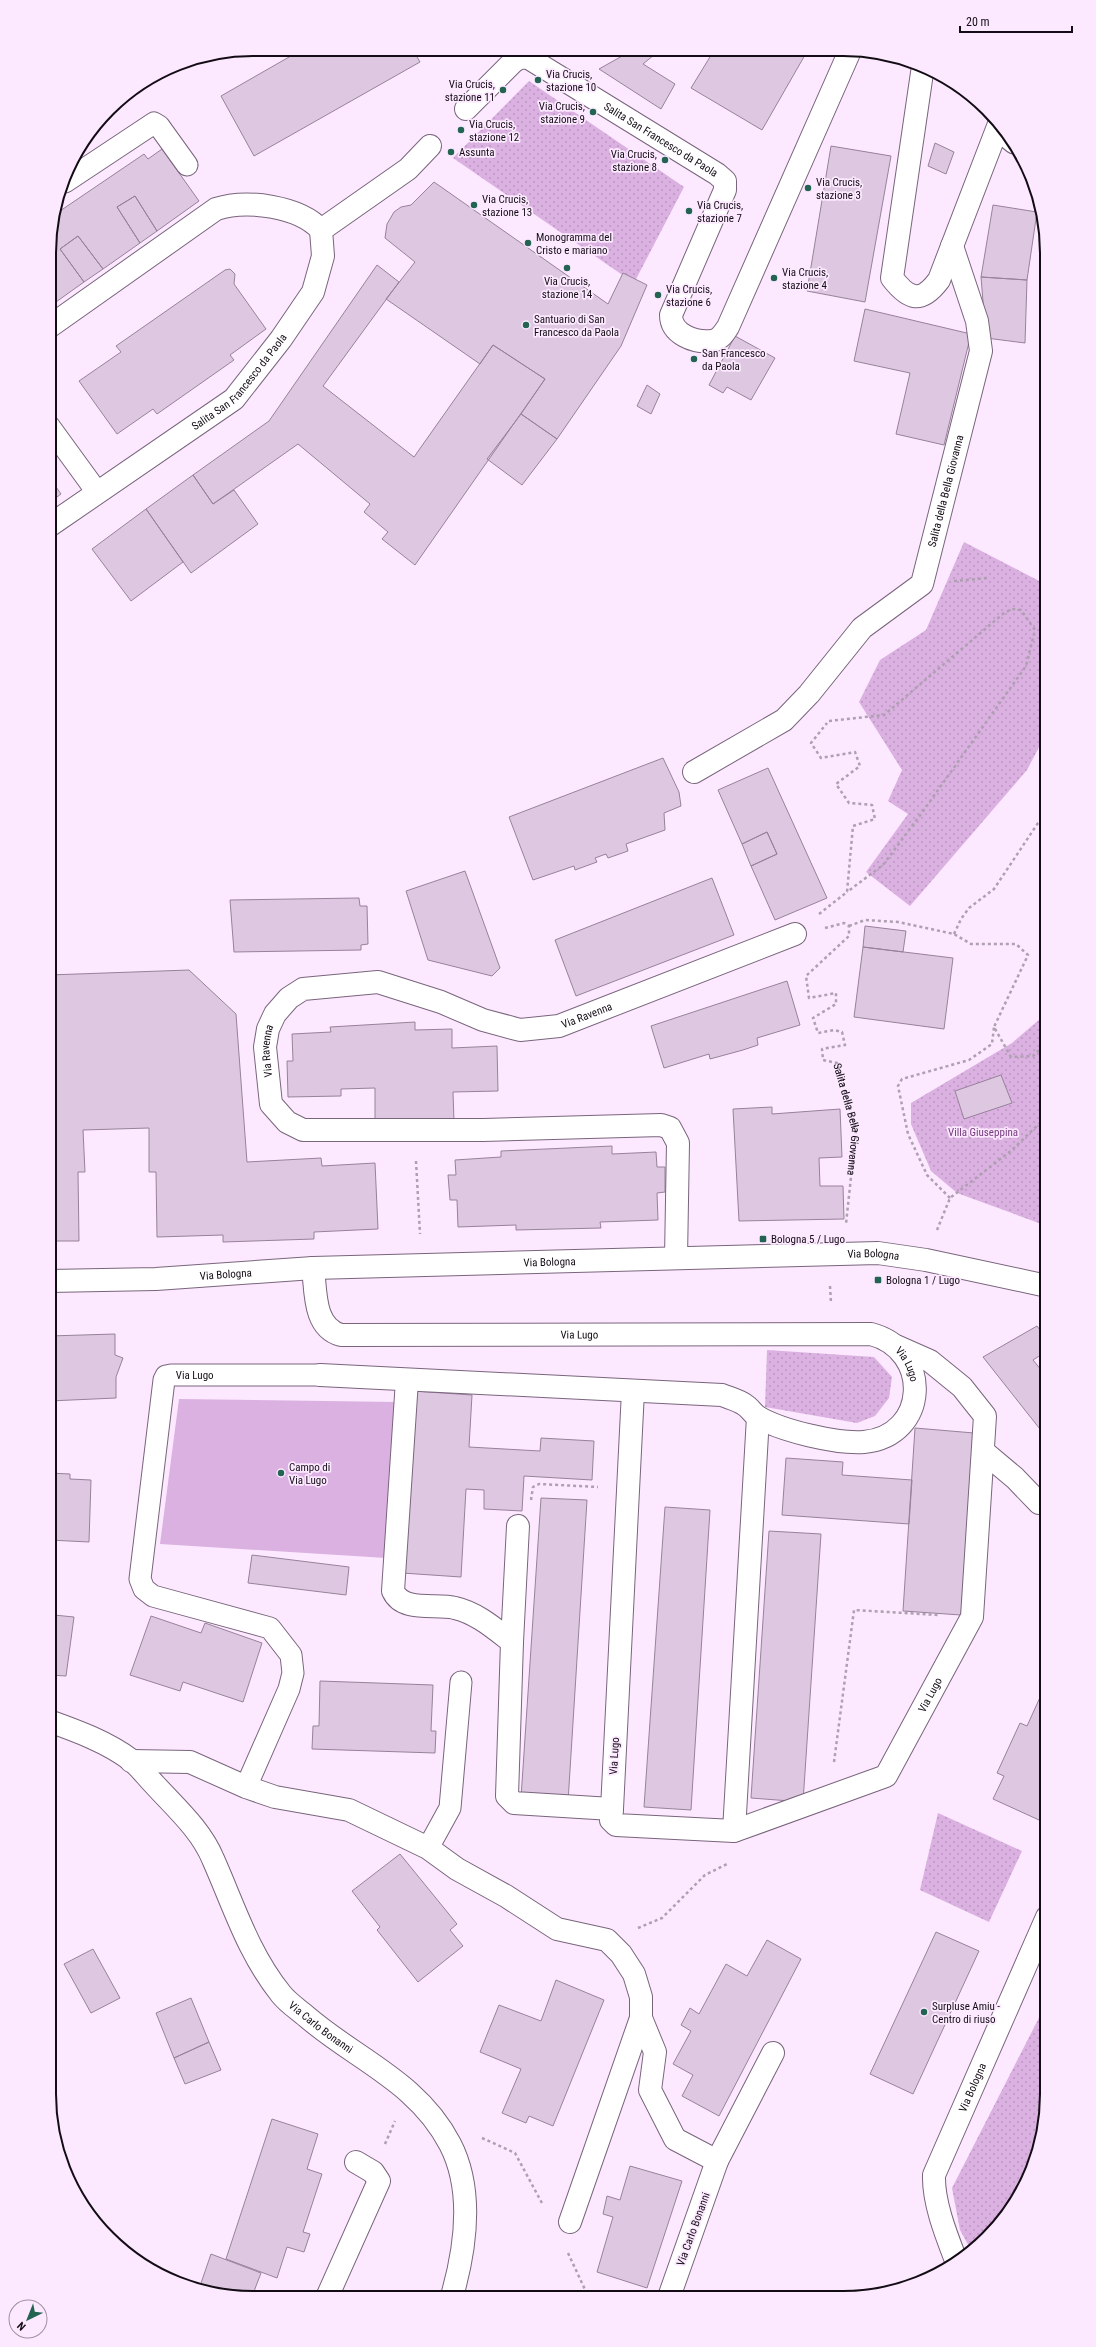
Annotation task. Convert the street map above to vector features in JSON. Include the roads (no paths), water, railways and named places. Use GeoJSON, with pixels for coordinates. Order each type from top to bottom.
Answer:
{"type":"FeatureCollection","features":[{"type":"Feature","properties":{"kind":"street","name":"Salita San Francesco da Paola"},"geometry":{"type":"LineString","coordinates":[[466,109],[514,61],[527,57],[717,174],[725,181],[725,190],[671,316],[671,324],[677,332],[686,337],[713,341],[722,336],[728,327],[849,56]]}},
{"type":"Feature","properties":{"kind":"street"},"geometry":{"type":"LineString","coordinates":[[922,72],[911,137],[892,278],[903,293],[919,296],[930,291],[939,280],[997,130]]}},
{"type":"Feature","properties":{"kind":"street"},"geometry":{"type":"LineString","coordinates":[[56,322],[216,209],[228,205],[243,204],[277,208],[305,217],[321,230],[408,168],[430,146]]}},
{"type":"Feature","properties":{"kind":"street","name":"Salita San Francesco da Paola"},"geometry":{"type":"LineString","coordinates":[[56,521],[234,398],[281,339],[312,292],[323,256],[321,230]]}},
{"type":"Feature","properties":{"kind":"street","name":"Salita della Bella Giovanna"},"geometry":{"type":"LineString","coordinates":[[694,772],[784,720],[809,694],[862,628],[922,584],[981,351],[977,321],[952,246]]}},
{"type":"Feature","properties":{"kind":"street","name":"Via Ravenna"},"geometry":{"type":"LineString","coordinates":[[676,1258],[678,1143],[670,1128],[661,1125],[415,1130],[307,1130],[287,1122],[280,1116],[271,1101],[266,1041],[270,1023],[289,998],[308,987],[378,982],[441,1002],[483,1020],[520,1030],[559,1026],[795,934]]}},
{"type":"Feature","properties":{"kind":"street","name":"Via Bologna"},"geometry":{"type":"LineString","coordinates":[[56,1281],[156,1279],[313,1268],[878,1253],[926,1260],[1040,1284]]}},
{"type":"Feature","properties":{"kind":"street","name":"Via Lugo"},"geometry":{"type":"LineString","coordinates":[[313,1268],[319,1316],[331,1330],[341,1334],[862,1334],[884,1338],[893,1345],[909,1363],[916,1384],[916,1394],[912,1408],[892,1433],[880,1439],[863,1442],[838,1441],[814,1436],[758,1417],[745,1404],[722,1395],[320,1375]]}},
{"type":"Feature","properties":{"kind":"street","name":"Via Lugo"},"geometry":{"type":"LineString","coordinates":[[633,1391],[611,1820],[616,1825],[734,1831],[886,1776],[972,1617],[984,1452],[985,1416],[962,1387],[930,1361],[893,1345]]}},
{"type":"Feature","properties":{"kind":"street"},"geometry":{"type":"LineString","coordinates":[[407,1380],[393,1591],[398,1600],[406,1604],[455,1608],[482,1620],[512,1642]]}},
{"type":"Feature","properties":{"kind":"street"},"geometry":{"type":"LineString","coordinates":[[734,1831],[758,1417]]}},
{"type":"Feature","properties":{"kind":"street"},"geometry":{"type":"LineString","coordinates":[[984,1452],[1015,1478],[1039,1503]]}},
{"type":"Feature","properties":{"kind":"street"},"geometry":{"type":"LineString","coordinates":[[518,1526],[512,1642],[507,1796],[514,1804],[612,1809]]}},
{"type":"Feature","properties":{"kind":"street","name":"Via Carlo Bonanni"},"geometry":{"type":"LineString","coordinates":[[56,1724],[81,1733],[131,1761],[196,1829],[213,1858],[249,1946],[282,1995],[317,2026],[409,2091],[432,2114],[451,2145],[462,2175],[466,2204],[463,2250],[453,2291]]}},
{"type":"Feature","properties":{"kind":"street","name":"Via Carlo Bonanni"},"geometry":{"type":"LineString","coordinates":[[131,1761],[190,1762],[246,1787],[275,1797],[349,1810],[428,1848],[457,1869],[506,1896],[557,1929],[607,1940],[621,1954],[634,1974],[640,1997],[641,2018],[655,2052],[650,2090],[675,2139],[717,2161]]}},
{"type":"Feature","properties":{"kind":"street","name":"Via Bologna"},"geometry":{"type":"LineString","coordinates":[[955,2256],[939,2206],[934,2175],[1040,1933]]}},
{"type":"Feature","properties":{"kind":"street","name":"Via Carlo Bonanni"},"geometry":{"type":"LineString","coordinates":[[570,2222],[641,2018]]}},
{"type":"Feature","properties":{"kind":"street","name":"Via Carlo Bonanni"},"geometry":{"type":"LineString","coordinates":[[671,2291],[717,2161],[773,2053]]}},
{"type":"Feature","properties":{"kind":"street"},"geometry":{"type":"LineString","coordinates":[[334,2291],[379,2181],[364,2167]]}},
{"type":"Feature","properties":{"kind":"lane"},"geometry":{"type":"LineString","coordinates":[[70,178],[154,123],[159,126],[187,165]]}},
{"type":"Feature","properties":{"kind":"lane"},"geometry":{"type":"LineString","coordinates":[[56,436],[97,492]]}},
{"type":"Feature","properties":{"kind":"lane","name":"Via Lugo"},"geometry":{"type":"LineString","coordinates":[[246,1787],[289,1689],[294,1673],[291,1655],[270,1628],[153,1596],[144,1589],[140,1579],[142,1558],[164,1380],[166,1376],[320,1375]]}},
{"type":"Feature","properties":{"kind":"lane"},"geometry":{"type":"LineString","coordinates":[[428,1848],[450,1808],[461,1682]]}},
{"type":"Feature","properties":{"kind":"place","name":"Via Crucis, stazione 10"},"geometry":{"type":"Point","coordinates":[538,80]}},
{"type":"Feature","properties":{"kind":"place","name":"Via Crucis, stazione 11"},"geometry":{"type":"Point","coordinates":[503,90]}},
{"type":"Feature","properties":{"kind":"place","name":"Via Crucis, stazione 9"},"geometry":{"type":"Point","coordinates":[593,112]}},
{"type":"Feature","properties":{"kind":"place","name":"Via Crucis, stazione 12"},"geometry":{"type":"Point","coordinates":[461,130]}},
{"type":"Feature","properties":{"kind":"place","name":"Assunta"},"geometry":{"type":"Point","coordinates":[451,152]}},
{"type":"Feature","properties":{"kind":"place","name":"Via Crucis, stazione 8"},"geometry":{"type":"Point","coordinates":[665,160]}},
{"type":"Feature","properties":{"kind":"place","name":"Via Crucis, stazione 3"},"geometry":{"type":"Point","coordinates":[808,188]}},
{"type":"Feature","properties":{"kind":"place","name":"Via Crucis, stazione 13"},"geometry":{"type":"Point","coordinates":[474,205]}},
{"type":"Feature","properties":{"kind":"place","name":"Via Crucis, stazione 7"},"geometry":{"type":"Point","coordinates":[689,211]}},
{"type":"Feature","properties":{"kind":"place","name":"Monogramma del Cristo e mariano"},"geometry":{"type":"Point","coordinates":[528,243]}},
{"type":"Feature","properties":{"kind":"place","name":"Via Crucis, stazione 14"},"geometry":{"type":"Point","coordinates":[567,268]}},
{"type":"Feature","properties":{"kind":"place","name":"Via Crucis, stazione 4"},"geometry":{"type":"Point","coordinates":[774,278]}},
{"type":"Feature","properties":{"kind":"place","name":"Via Crucis, stazione 6"},"geometry":{"type":"Point","coordinates":[658,295]}},
{"type":"Feature","properties":{"kind":"place","name":"Santuario di San Francesco da Paola"},"geometry":{"type":"Point","coordinates":[526,325]}},
{"type":"Feature","properties":{"kind":"place","name":"San Francesco da Paola"},"geometry":{"type":"Point","coordinates":[694,359]}},
{"type":"Feature","properties":{"kind":"place","name":"Bologna 5 / Lugo"},"geometry":{"type":"Point","coordinates":[763,1239]}},
{"type":"Feature","properties":{"kind":"place","name":"Bologna 1 / Lugo"},"geometry":{"type":"Point","coordinates":[878,1280]}},
{"type":"Feature","properties":{"kind":"place","name":"Campo di Via Lugo"},"geometry":{"type":"Point","coordinates":[281,1473]}},
{"type":"Feature","properties":{"kind":"place","name":"Surpluse Amiu - Centro di riuso"},"geometry":{"type":"Point","coordinates":[924,2012]}},
{"type":"Feature","properties":{"kind":"park label","name":"Villa Giuseppina"},"geometry":{"type":"Point","coordinates":[983,1132]}}]}
